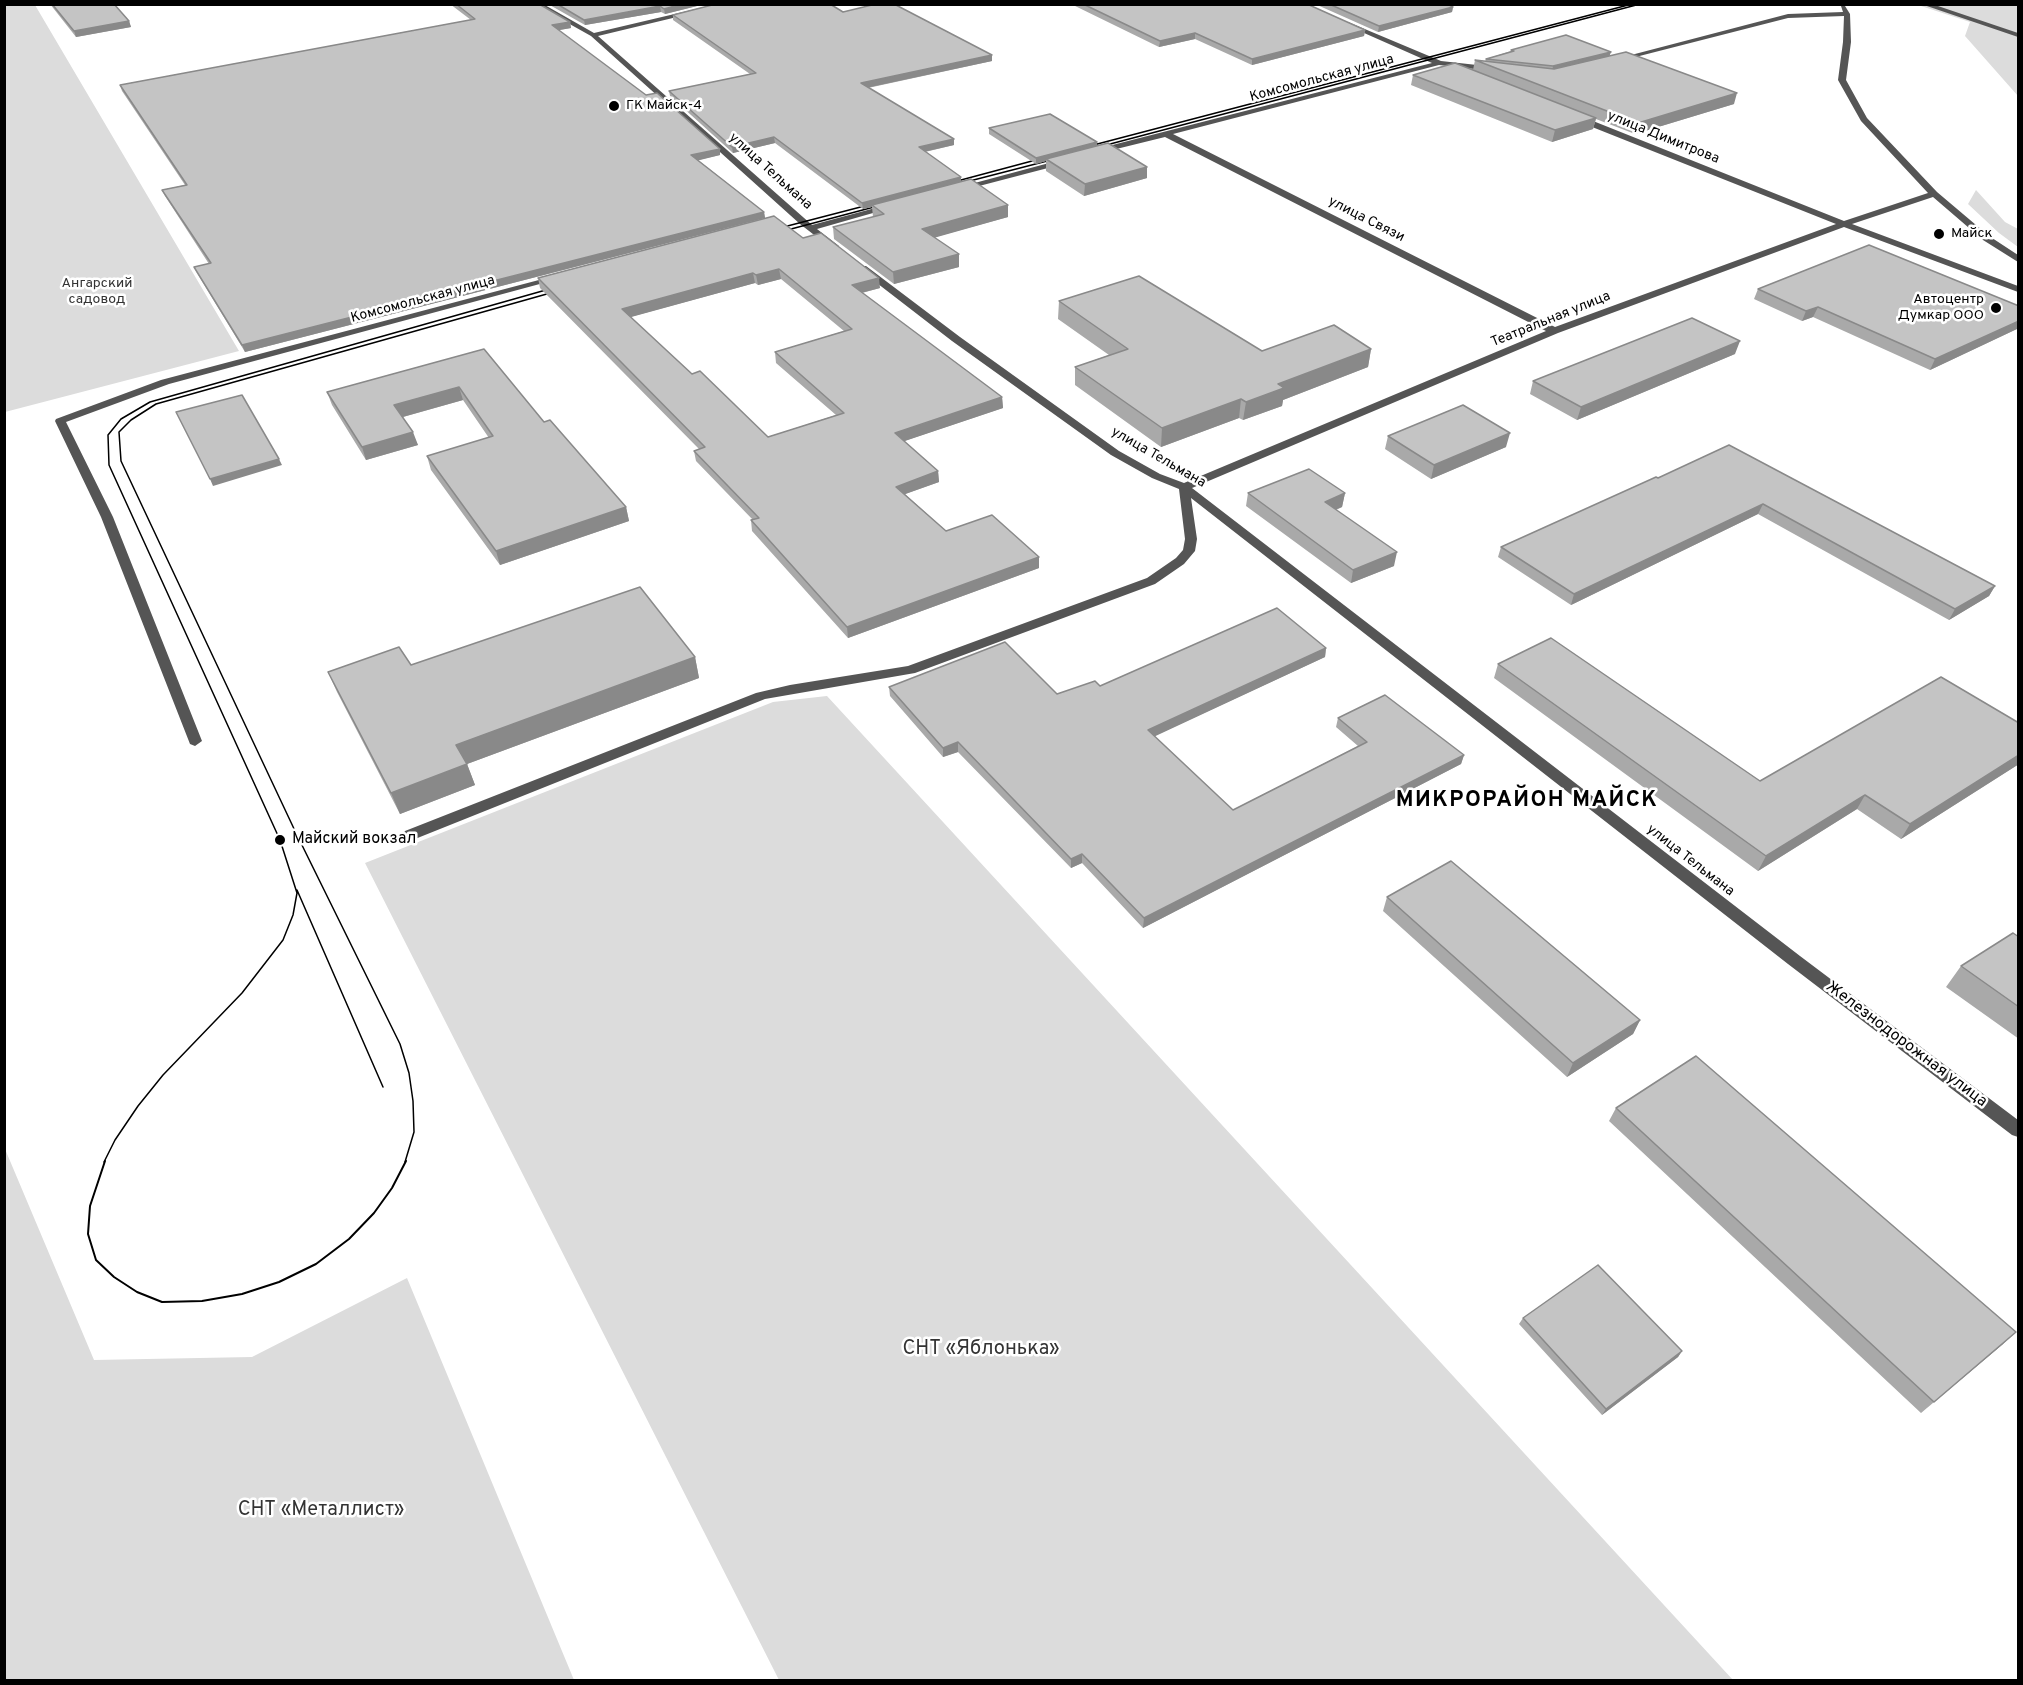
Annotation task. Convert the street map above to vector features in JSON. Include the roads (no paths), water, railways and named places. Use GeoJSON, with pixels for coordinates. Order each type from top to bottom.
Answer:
{"type":"FeatureCollection","features":[{"type":"Feature","properties":{"kind":"street","name":"улица Тельмана"},"geometry":{"type":"LineString","coordinates":[[537,4],[593,35],[790,217],[810,228],[956,339],[1115,453],[1156,476],[1184,487],[1794,960]]}},
{"type":"Feature","properties":{"kind":"street"},"geometry":{"type":"LineString","coordinates":[[593,35],[729,4]]}},
{"type":"Feature","properties":{"kind":"street"},"geometry":{"type":"LineString","coordinates":[[1841,4],[1847,14],[1847,42],[1842,80],[1864,119],[1934,194],[1986,238],[2019,259]]}},
{"type":"Feature","properties":{"kind":"street"},"geometry":{"type":"LineString","coordinates":[[1924,4],[1940,6],[2019,34]]}},
{"type":"Feature","properties":{"kind":"street"},"geometry":{"type":"LineString","coordinates":[[1608,62],[1788,16],[1847,14]]}},
{"type":"Feature","properties":{"kind":"street"},"geometry":{"type":"LineString","coordinates":[[1342,22],[1472,76]]}},
{"type":"Feature","properties":{"kind":"street","name":"Комсомольская улица"},"geometry":{"type":"LineString","coordinates":[[1085,155],[1439,63],[1507,71]]}},
{"type":"Feature","properties":{"kind":"street","name":"улица Димитрова"},"geometry":{"type":"LineString","coordinates":[[1570,115],[1844,224],[2019,289]]}},
{"type":"Feature","properties":{"kind":"street","name":"улица Связи"},"geometry":{"type":"LineString","coordinates":[[1166,134],[1554,331]]}},
{"type":"Feature","properties":{"kind":"street"},"geometry":{"type":"LineString","coordinates":[[948,191],[1074,158]]}},
{"type":"Feature","properties":{"kind":"street","name":"Театральная улица"},"geometry":{"type":"LineString","coordinates":[[1184,487],[1554,331],[1844,224],[1934,194]]}},
{"type":"Feature","properties":{"kind":"street"},"geometry":{"type":"LineString","coordinates":[[810,228],[902,204]]}},
{"type":"Feature","properties":{"kind":"street","name":"Комсомольская улица"},"geometry":{"type":"LineString","coordinates":[[195,741],[107,517],[60,421],[165,382],[566,276]]}},
{"type":"Feature","properties":{"kind":"street"},"geometry":{"type":"LineString","coordinates":[[410,835],[761,696],[790,689],[910,670],[1151,580],[1180,561],[1189,551],[1191,539],[1184,487]]}},
{"type":"Feature","properties":{"kind":"street","name":"Железнодорожная улица"},"geometry":{"type":"LineString","coordinates":[[1794,960],[2019,1130]]}},
{"type":"Feature","properties":{"kind":"tram line"},"geometry":{"type":"LineString","coordinates":[[1082,148],[1632,4]]}},
{"type":"Feature","properties":{"kind":"tram line"},"geometry":{"type":"LineString","coordinates":[[1095,148],[1640,4]]}},
{"type":"Feature","properties":{"kind":"tram line"},"geometry":{"type":"LineString","coordinates":[[946,184],[1047,157]]}},
{"type":"Feature","properties":{"kind":"tram line"},"geometry":{"type":"LineString","coordinates":[[958,184],[1051,160]]}},
{"type":"Feature","properties":{"kind":"tram line"},"geometry":{"type":"LineString","coordinates":[[772,230],[876,203]]}},
{"type":"Feature","properties":{"kind":"tram line"},"geometry":{"type":"LineString","coordinates":[[776,233],[889,203]]}},
{"type":"Feature","properties":{"kind":"tram line"},"geometry":{"type":"LineString","coordinates":[[104,1162],[115,1140],[138,1106],[163,1075],[242,993],[283,940],[293,915],[297,893],[280,840],[109,465],[108,435],[121,419],[150,402],[560,286]]}},
{"type":"Feature","properties":{"kind":"tram line"},"geometry":{"type":"LineString","coordinates":[[405,1162],[414,1132],[413,1101],[409,1073],[400,1044],[296,833],[121,461],[119,432],[131,420],[156,404],[561,290]]}},
{"type":"Feature","properties":{"kind":"tram line"},"geometry":{"type":"LineString","coordinates":[[297,890],[383,1087]]}},
{"type":"Feature","properties":{"kind":"tram line"},"geometry":{"type":"LineString","coordinates":[[105,1161],[90,1206],[88,1234],[96,1260],[114,1277],[137,1292],[162,1302],[202,1301],[242,1294],[279,1282],[316,1264],[349,1239],[374,1213],[392,1188],[406,1161]]}},
{"type":"Feature","properties":{"kind":"place","name":"ГК Майск-4"},"geometry":{"type":"Point","coordinates":[614,106]}},
{"type":"Feature","properties":{"kind":"place","name":"Майск"},"geometry":{"type":"Point","coordinates":[1939,234]}},
{"type":"Feature","properties":{"kind":"place","name":"Автоцентр Думкар ООО"},"geometry":{"type":"Point","coordinates":[1996,308]}},
{"type":"Feature","properties":{"kind":"place","name":"Майский вокзал"},"geometry":{"type":"Point","coordinates":[280,840]}},
{"type":"Feature","properties":{"kind":"district","name":"МИКРОРАЙОН МАЙСК"},"geometry":{"type":"Point","coordinates":[1527,802]}},
{"type":"Feature","properties":{"kind":"park label","name":"Ангарский садовод"},"geometry":{"type":"Point","coordinates":[97,292]}},
{"type":"Feature","properties":{"kind":"park label","name":"СНТ «Яблонька»"},"geometry":{"type":"Point","coordinates":[981,1350]}},
{"type":"Feature","properties":{"kind":"park label","name":"СНТ «Металлист»"},"geometry":{"type":"Point","coordinates":[321,1511]}}]}
